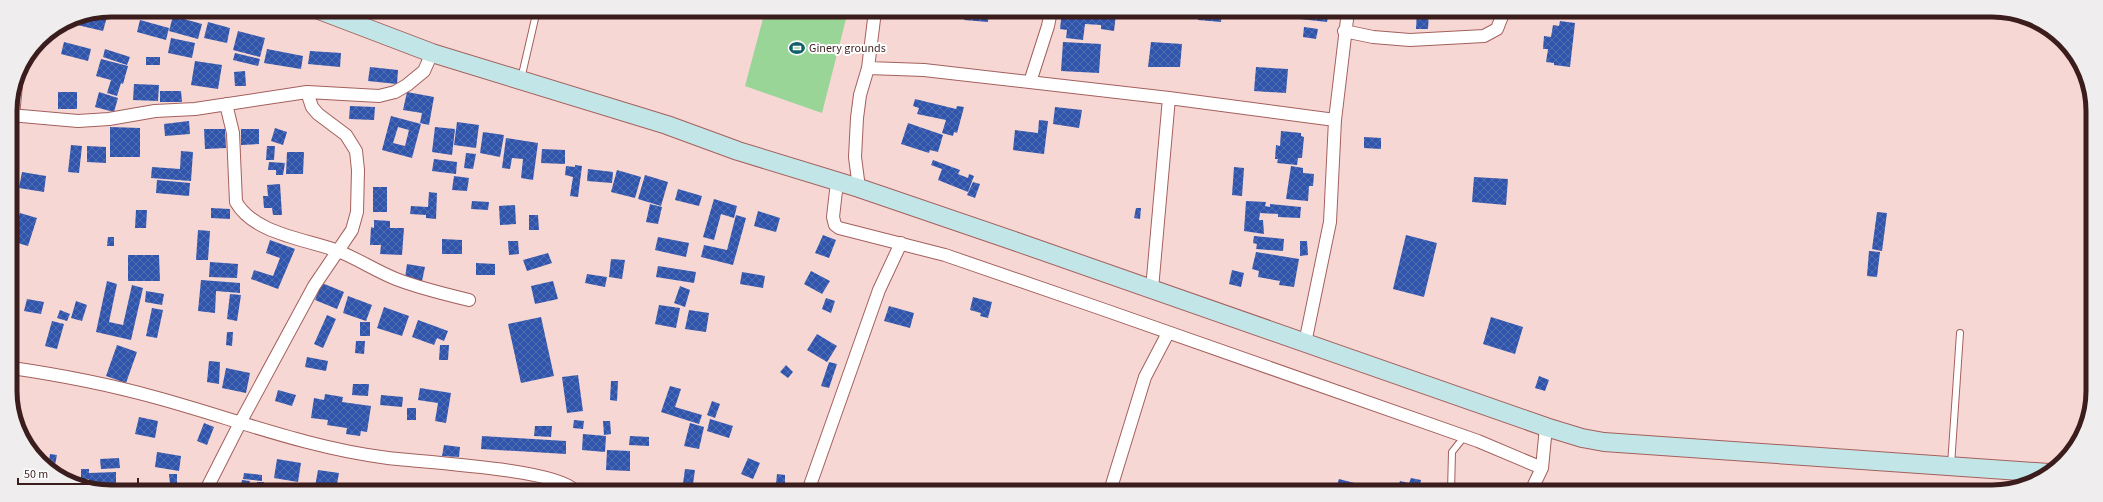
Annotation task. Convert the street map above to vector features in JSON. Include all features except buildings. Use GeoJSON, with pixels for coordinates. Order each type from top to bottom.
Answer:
{"type":"FeatureCollection","features":[{"type":"Feature","properties":{"kind":"main road"},"geometry":{"type":"LineString","coordinates":[[337,17],[432,53],[667,125],[738,151],[859,188],[1152,289],[1546,428],[1582,438],[1604,442],[2039,472]]}},
{"type":"Feature","properties":{"kind":"street"},"geometry":{"type":"LineString","coordinates":[[859,188],[854,157],[857,118],[860,95],[868,68],[874,17]]}},
{"type":"Feature","properties":{"kind":"street"},"geometry":{"type":"LineString","coordinates":[[1030,82],[1050,17]]}},
{"type":"Feature","properties":{"kind":"street"},"geometry":{"type":"LineString","coordinates":[[1305,343],[1330,222],[1335,120],[1347,17]]}},
{"type":"Feature","properties":{"kind":"street"},"geometry":{"type":"LineString","coordinates":[[1344,31],[1373,37],[1410,40],[1484,36],[1497,29],[1502,17]]}},
{"type":"Feature","properties":{"kind":"street"},"geometry":{"type":"LineString","coordinates":[[17,115],[78,121],[109,119],[154,111],[195,109],[307,92],[379,96],[395,92],[407,86],[424,71],[432,53]]}},
{"type":"Feature","properties":{"kind":"street"},"geometry":{"type":"LineString","coordinates":[[868,68],[924,70],[1169,98],[1335,120]]}},
{"type":"Feature","properties":{"kind":"street"},"geometry":{"type":"LineString","coordinates":[[209,485],[240,423],[314,286],[352,230],[357,212],[358,170],[356,151],[346,135],[318,114],[312,107],[307,92]]}},
{"type":"Feature","properties":{"kind":"street"},"geometry":{"type":"LineString","coordinates":[[1152,289],[1169,98]]}},
{"type":"Feature","properties":{"kind":"street"},"geometry":{"type":"LineString","coordinates":[[226,104],[234,150],[234,190],[236,202],[240,210],[277,232],[337,251],[394,278],[469,300]]}},
{"type":"Feature","properties":{"kind":"street"},"geometry":{"type":"LineString","coordinates":[[837,182],[833,216],[835,225],[839,228],[901,243],[1013,278],[1168,333],[1231,353],[1464,437],[1542,468]]}},
{"type":"Feature","properties":{"kind":"street"},"geometry":{"type":"LineString","coordinates":[[810,485],[879,290],[901,243]]}},
{"type":"Feature","properties":{"kind":"street"},"geometry":{"type":"LineString","coordinates":[[1112,485],[1145,377],[1168,333]]}},
{"type":"Feature","properties":{"kind":"street"},"geometry":{"type":"LineString","coordinates":[[17,369],[71,377],[154,397],[302,441],[364,455],[494,468],[542,476],[566,485]]}},
{"type":"Feature","properties":{"kind":"street"},"geometry":{"type":"LineString","coordinates":[[1535,485],[1542,468],[1546,428]]}},
{"type":"Feature","properties":{"kind":"lane"},"geometry":{"type":"LineString","coordinates":[[521,81],[535,17]]}},
{"type":"Feature","properties":{"kind":"lane"},"geometry":{"type":"LineString","coordinates":[[1951,466],[1960,333]]}},
{"type":"Feature","properties":{"kind":"lane"},"geometry":{"type":"LineString","coordinates":[[1451,485],[1452,452],[1464,437]]}},
{"type":"Feature","properties":{"kind":"green space","name":"Ginery grounds"},"geometry":{"type":"Polygon","coordinates":[[[763,17],[846,17],[822,113],[745,86],[763,17]]]}},
{"type":"Feature","properties":{"kind":"place","name":"Ginery grounds"},"geometry":{"type":"Point","coordinates":[797,48]}}]}
